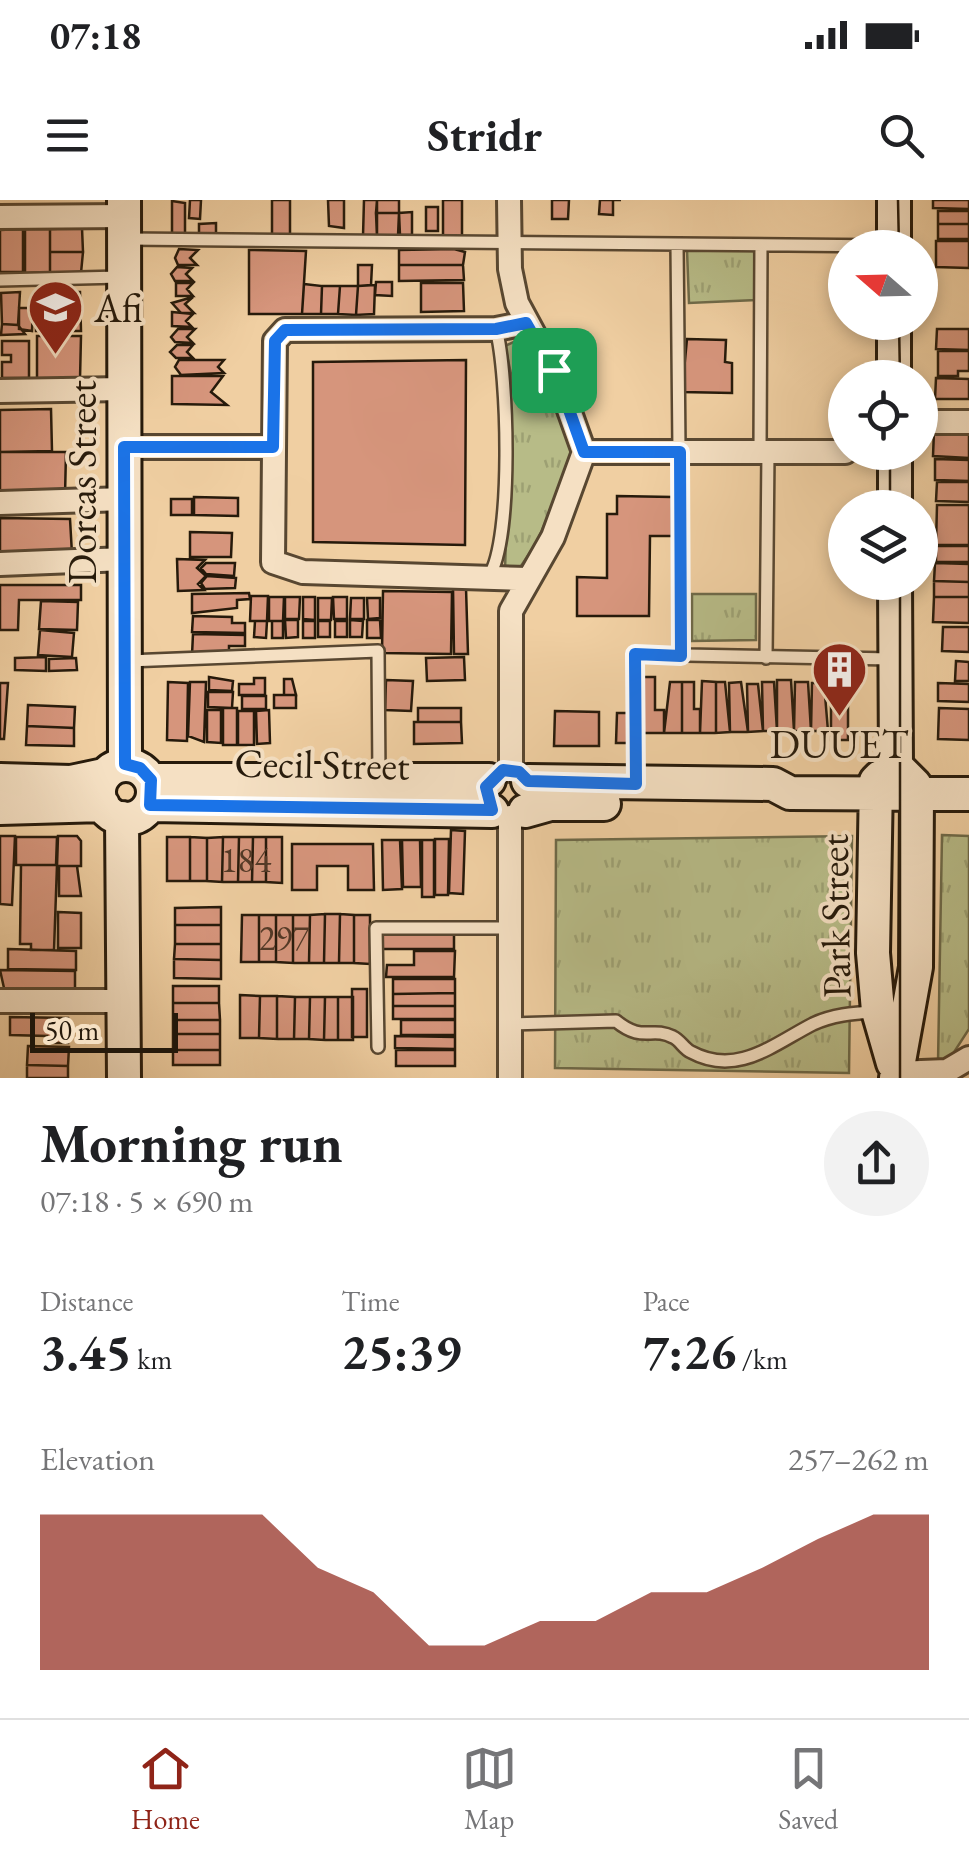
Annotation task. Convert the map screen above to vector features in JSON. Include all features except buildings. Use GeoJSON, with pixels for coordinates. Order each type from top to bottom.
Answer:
{"type":"FeatureCollection","features":[{"type":"Feature","properties":{"kind":"street"},"geometry":{"type":"LineString","coordinates":[[509,200],[513,288],[526,323],[558,379],[584,452],[552,537],[528,579],[510,623],[510,1078]]}},
{"type":"Feature","properties":{"kind":"street"},"geometry":{"type":"LineString","coordinates":[[894,200],[894,230]]}},
{"type":"Feature","properties":{"kind":"street"},"geometry":{"type":"LineString","coordinates":[[0,217],[124,218]]}},
{"type":"Feature","properties":{"kind":"street","name":"Dorcas Street"},"geometry":{"type":"LineString","coordinates":[[124,218],[124,1078]]}},
{"type":"Feature","properties":{"kind":"street"},"geometry":{"type":"LineString","coordinates":[[526,323],[496,329],[285,330],[275,341],[273,562],[303,572],[528,579]]}},
{"type":"Feature","properties":{"kind":"street"},"geometry":{"type":"LineString","coordinates":[[0,391],[124,389]]}},
{"type":"Feature","properties":{"kind":"street"},"geometry":{"type":"LineString","coordinates":[[938,422],[969,422]]}},
{"type":"Feature","properties":{"kind":"street"},"geometry":{"type":"LineString","coordinates":[[124,447],[273,447]]}},
{"type":"Feature","properties":{"kind":"street"},"geometry":{"type":"LineString","coordinates":[[584,452],[828,452]]}},
{"type":"Feature","properties":{"kind":"street"},"geometry":{"type":"LineString","coordinates":[[0,502],[124,500]]}},
{"type":"Feature","properties":{"kind":"street"},"geometry":{"type":"LineString","coordinates":[[0,564],[125,559]]}},
{"type":"Feature","properties":{"kind":"street"},"geometry":{"type":"LineString","coordinates":[[895,600],[896,766],[916,785],[917,794]]}},
{"type":"Feature","properties":{"kind":"street","name":"Park Street"},"geometry":{"type":"LineString","coordinates":[[896,766],[876,781],[872,953],[878,1012],[896,1076]]}},
{"type":"Feature","properties":{"kind":"street","name":"Cecil Street"},"geometry":{"type":"LineString","coordinates":[[0,780],[70,782],[126,791],[278,794],[509,795],[636,784],[773,784],[790,793],[969,794]]}},
{"type":"Feature","properties":{"kind":"street","name":"Cecil Street"},"geometry":{"type":"LineString","coordinates":[[278,794],[379,781],[509,795],[550,804],[773,804],[790,793]]}},
{"type":"Feature","properties":{"kind":"street","name":"Cecil Street"},"geometry":{"type":"LineString","coordinates":[[0,808],[126,791]]}},
{"type":"Feature","properties":{"kind":"street","name":"Park Street"},"geometry":{"type":"LineString","coordinates":[[896,1076],[916,967],[917,794]]}},
{"type":"Feature","properties":{"kind":"street"},"geometry":{"type":"LineString","coordinates":[[0,1001],[125,1001]]}},
{"type":"Feature","properties":{"kind":"street"},"geometry":{"type":"LineString","coordinates":[[896,1076],[950,1070],[969,1058]]}},
{"type":"Feature","properties":{"kind":"lane"},"geometry":{"type":"LineString","coordinates":[[124,218],[508,242],[828,246]]}},
{"type":"Feature","properties":{"kind":"lane"},"geometry":{"type":"LineString","coordinates":[[677,244],[681,656]]}},
{"type":"Feature","properties":{"kind":"lane"},"geometry":{"type":"LineString","coordinates":[[760,245],[766,658]]}},
{"type":"Feature","properties":{"kind":"lane"},"geometry":{"type":"LineString","coordinates":[[0,280],[124,276]]}},
{"type":"Feature","properties":{"kind":"lane"},"geometry":{"type":"LineString","coordinates":[[488,576],[501,549],[505,371],[496,329]]}},
{"type":"Feature","properties":{"kind":"lane"},"geometry":{"type":"LineString","coordinates":[[125,661],[378,651],[379,781]]}},
{"type":"Feature","properties":{"kind":"lane"},"geometry":{"type":"LineString","coordinates":[[636,784],[635,654],[895,659]]}},
{"type":"Feature","properties":{"kind":"lane"},"geometry":{"type":"LineString","coordinates":[[378,1047],[376,928],[510,928]]}},
{"type":"Feature","properties":{"kind":"lane"},"geometry":{"type":"LineString","coordinates":[[510,1024],[616,1021],[633,1034],[672,1036],[691,1052],[736,1062],[775,1048],[815,1023],[846,1013],[878,1012]]}},
{"type":"Feature","properties":{"kind":"green space"},"geometry":{"type":"Polygon","coordinates":[[[754,248],[756,300],[689,303],[687,250],[754,248]]]}},
{"type":"Feature","properties":{"kind":"green space"},"geometry":{"type":"Polygon","coordinates":[[[520,339],[534,357],[566,425],[573,457],[537,542],[519,569],[505,570],[511,374],[505,346],[520,339]]]}},
{"type":"Feature","properties":{"kind":"green space"},"geometry":{"type":"Polygon","coordinates":[[[692,594],[756,594],[756,640],[692,641],[692,594]]]}},
{"type":"Feature","properties":{"kind":"green space"},"geometry":{"type":"Polygon","coordinates":[[[942,835],[969,836],[969,1029],[949,1060],[938,1063],[942,835]]]}},
{"type":"Feature","properties":{"kind":"green space"},"geometry":{"type":"Polygon","coordinates":[[[852,836],[849,1073],[555,1068],[556,840],[852,836]]]}},
{"type":"Feature","properties":{"kind":"tram line"},"geometry":{"type":"LineString","coordinates":[[898,200],[899,230]]}},
{"type":"Feature","properties":{"kind":"tram line"},"geometry":{"type":"LineString","coordinates":[[899,340],[900,360]]}},
{"type":"Feature","properties":{"kind":"tram line"},"geometry":{"type":"LineString","coordinates":[[890,470],[890,490]]}},
{"type":"Feature","properties":{"kind":"tram line"},"geometry":{"type":"LineString","coordinates":[[900,600],[900,1078]]}},
{"type":"Feature","properties":{"kind":"place","name":"Afi"},"geometry":{"type":"Point","coordinates":[55,357]}},
{"type":"Feature","properties":{"kind":"place","name":"DUUET"},"geometry":{"type":"Point","coordinates":[839,719]}},
{"type":"Feature","properties":{"kind":"route"},"geometry":{"type":"LineString","coordinates":[[526,323],[554,370],[580,432],[584,452],[680,452],[681,656],[635,654],[636,784],[528,781],[519,772],[503,770],[494,774],[486,787],[487,804],[492,810],[150,805],[151,780],[140,768],[125,764],[124,447],[273,447],[275,341],[285,330],[496,329],[526,323]]}}]}
